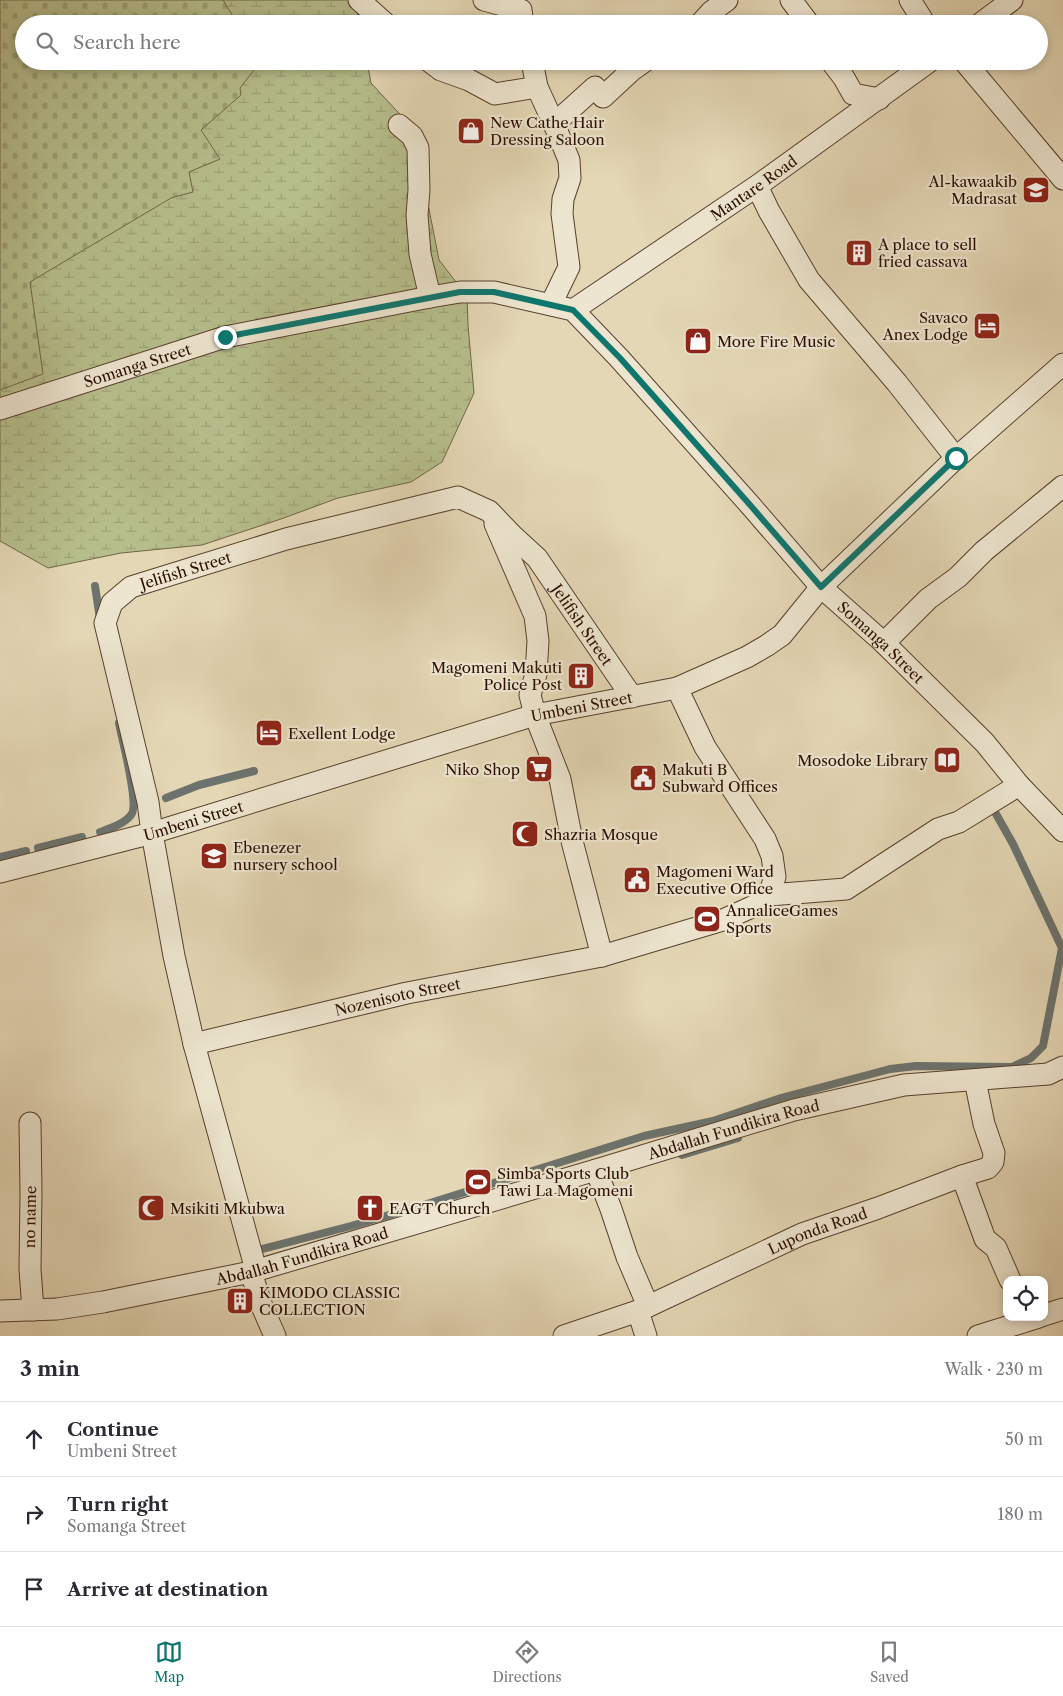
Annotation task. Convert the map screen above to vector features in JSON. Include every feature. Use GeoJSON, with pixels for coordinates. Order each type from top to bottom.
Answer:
{"type":"FeatureCollection","features":[{"type":"Feature","properties":{"kind":"street"},"geometry":{"type":"LineString","coordinates":[[359,0],[376,15]]}},
{"type":"Feature","properties":{"kind":"street"},"geometry":{"type":"LineString","coordinates":[[484,0],[522,10],[523,15]]}},
{"type":"Feature","properties":{"kind":"street"},"geometry":{"type":"LineString","coordinates":[[708,15],[727,0]]}},
{"type":"Feature","properties":{"kind":"street"},"geometry":{"type":"LineString","coordinates":[[791,0],[802,15]]}},
{"type":"Feature","properties":{"kind":"street"},"geometry":{"type":"LineString","coordinates":[[910,0],[919,15]]}},
{"type":"Feature","properties":{"kind":"street"},"geometry":{"type":"LineString","coordinates":[[992,15],[1012,0]]}},
{"type":"Feature","properties":{"kind":"street"},"geometry":{"type":"LineString","coordinates":[[441,70],[469,80],[495,94],[537,87]]}},
{"type":"Feature","properties":{"kind":"street"},"geometry":{"type":"LineString","coordinates":[[534,70],[537,87],[569,160],[570,178],[563,198],[562,214],[569,267],[551,304]]}},
{"type":"Feature","properties":{"kind":"street"},"geometry":{"type":"LineString","coordinates":[[554,124],[596,87],[603,97],[632,70]]}},
{"type":"Feature","properties":{"kind":"street"},"geometry":{"type":"LineString","coordinates":[[837,70],[853,94],[878,99]]}},
{"type":"Feature","properties":{"kind":"street","name":"Mantare Road"},"geometry":{"type":"LineString","coordinates":[[573,310],[757,186],[918,70]]}},
{"type":"Feature","properties":{"kind":"street"},"geometry":{"type":"LineString","coordinates":[[972,70],[1063,179]]}},
{"type":"Feature","properties":{"kind":"street"},"geometry":{"type":"LineString","coordinates":[[399,125],[412,136],[418,148],[419,190],[416,215],[420,254],[430,297]]}},
{"type":"Feature","properties":{"kind":"street"},"geometry":{"type":"LineString","coordinates":[[757,186],[809,280],[897,384],[956,458]]}},
{"type":"Feature","properties":{"kind":"street","name":"Somanga Street"},"geometry":{"type":"LineString","coordinates":[[0,409],[225,337],[430,297],[460,292],[494,292],[573,310],[620,358],[821,587],[884,643],[985,743],[1019,785],[1063,831]]}},
{"type":"Feature","properties":{"kind":"street","name":"Umbeni Street"},"geometry":{"type":"LineString","coordinates":[[0,872],[152,833],[536,714],[677,688],[748,657],[782,635],[821,587],[956,458],[1063,364]]}},
{"type":"Feature","properties":{"kind":"street"},"geometry":{"type":"LineString","coordinates":[[884,643],[928,599],[958,577],[984,551],[1063,486]]}},
{"type":"Feature","properties":{"kind":"street","name":"Jelifish Street"},"geometry":{"type":"LineString","coordinates":[[152,833],[148,802],[105,622],[112,603],[131,587],[286,540],[458,497],[489,511],[537,558],[632,697]]}},
{"type":"Feature","properties":{"kind":"street"},"geometry":{"type":"LineString","coordinates":[[489,511],[535,616],[538,641],[536,674],[530,695],[560,779],[572,841],[602,956]]}},
{"type":"Feature","properties":{"kind":"street"},"geometry":{"type":"LineString","coordinates":[[677,688],[705,747],[764,839],[772,856],[775,878],[769,895],[846,889],[938,829],[958,822],[1019,785]]}},
{"type":"Feature","properties":{"kind":"street"},"geometry":{"type":"LineString","coordinates":[[152,833],[174,956],[194,1044],[261,1304],[274,1336]]}},
{"type":"Feature","properties":{"kind":"street","name":"Nozenisoto Street"},"geometry":{"type":"LineString","coordinates":[[194,1044],[407,993],[602,956],[723,920],[754,906],[769,895]]}},
{"type":"Feature","properties":{"kind":"street","name":"Abdallah Fundikira Road"},"geometry":{"type":"LineString","coordinates":[[0,1311],[57,1309],[103,1302],[253,1271],[794,1110],[904,1085],[1048,1074],[1063,1070]]}},
{"type":"Feature","properties":{"kind":"street","name":"Luponda Road"},"geometry":{"type":"LineString","coordinates":[[564,1336],[643,1308],[802,1234],[988,1168],[993,1162],[994,1153],[984,1124],[976,1080]]}},
{"type":"Feature","properties":{"kind":"street","name":"no name"},"geometry":{"type":"LineString","coordinates":[[30,1123],[30,1269],[33,1310]]}},
{"type":"Feature","properties":{"kind":"street"},"geometry":{"type":"LineString","coordinates":[[596,1170],[611,1209],[643,1308],[646,1336]]}},
{"type":"Feature","properties":{"kind":"street"},"geometry":{"type":"LineString","coordinates":[[962,1176],[985,1238],[996,1248],[1008,1276]]}},
{"type":"Feature","properties":{"kind":"street"},"geometry":{"type":"LineString","coordinates":[[1048,1314],[1063,1309]]}},
{"type":"Feature","properties":{"kind":"street"},"geometry":{"type":"LineString","coordinates":[[978,1336],[1026,1321]]}},
{"type":"Feature","properties":{"kind":"green space"},"geometry":{"type":"Polygon","coordinates":[[[0,0],[355,0],[358,15],[15,15],[15,70],[369,70],[371,83],[408,123],[420,163],[439,260],[467,296],[474,393],[442,462],[411,482],[338,498],[202,545],[121,553],[48,568],[0,541],[0,0]]]}},
{"type":"Feature","properties":{"kind":"green space"},"geometry":{"type":"Polygon","coordinates":[[[0,0],[223,0],[232,15],[15,15],[15,70],[254,70],[240,88],[241,95],[201,130],[220,159],[189,172],[193,192],[171,198],[30,282],[43,374],[0,390],[0,0]]]}},
{"type":"Feature","properties":{"kind":"waterway"},"geometry":{"type":"LineString","coordinates":[[95,586],[100,619]]}},
{"type":"Feature","properties":{"kind":"waterway"},"geometry":{"type":"LineString","coordinates":[[100,832],[125,821],[131,815],[133,809],[132,786],[119,723]]}},
{"type":"Feature","properties":{"kind":"waterway"},"geometry":{"type":"LineString","coordinates":[[166,798],[199,785],[254,771]]}},
{"type":"Feature","properties":{"kind":"waterway"},"geometry":{"type":"LineString","coordinates":[[251,1252],[430,1203],[644,1136],[713,1121],[781,1098],[890,1069],[916,1066],[1012,1067],[1031,1058],[1043,1046],[1062,948],[1013,844],[991,805]]}},
{"type":"Feature","properties":{"kind":"waterway"},"geometry":{"type":"LineString","coordinates":[[38,848],[82,837]]}},
{"type":"Feature","properties":{"kind":"waterway"},"geometry":{"type":"LineString","coordinates":[[0,857],[26,851]]}},
{"type":"Feature","properties":{"kind":"waterway"},"geometry":{"type":"LineString","coordinates":[[682,1155],[738,1138]]}},
{"type":"Feature","properties":{"kind":"place","name":"New Cathe Hair Dressing Saloon"},"geometry":{"type":"Point","coordinates":[471,131]}},
{"type":"Feature","properties":{"kind":"place","name":"Al-kawaakib Madrasat"},"geometry":{"type":"Point","coordinates":[1036,190]}},
{"type":"Feature","properties":{"kind":"place","name":"A place to sell fried cassava"},"geometry":{"type":"Point","coordinates":[859,253]}},
{"type":"Feature","properties":{"kind":"place","name":"Savaco Anex Lodge"},"geometry":{"type":"Point","coordinates":[987,326]}},
{"type":"Feature","properties":{"kind":"place","name":"More Fire Music"},"geometry":{"type":"Point","coordinates":[698,341]}},
{"type":"Feature","properties":{"kind":"place","name":"Magomeni Makuti Police Post"},"geometry":{"type":"Point","coordinates":[581,676]}},
{"type":"Feature","properties":{"kind":"place","name":"Exellent Lodge"},"geometry":{"type":"Point","coordinates":[269,733]}},
{"type":"Feature","properties":{"kind":"place","name":"Mosodoke Library"},"geometry":{"type":"Point","coordinates":[947,760]}},
{"type":"Feature","properties":{"kind":"place","name":"Niko Shop"},"geometry":{"type":"Point","coordinates":[539,769]}},
{"type":"Feature","properties":{"kind":"place","name":"Makuti B Subward Offices"},"geometry":{"type":"Point","coordinates":[643,778]}},
{"type":"Feature","properties":{"kind":"place","name":"Shazria Mosque"},"geometry":{"type":"Point","coordinates":[525,834]}},
{"type":"Feature","properties":{"kind":"place","name":"Ebenezer nursery school"},"geometry":{"type":"Point","coordinates":[214,856]}},
{"type":"Feature","properties":{"kind":"place","name":"Magomeni Ward Executive Office"},"geometry":{"type":"Point","coordinates":[637,880]}},
{"type":"Feature","properties":{"kind":"place","name":"AnnaliceGames Sports"},"geometry":{"type":"Point","coordinates":[707,919]}},
{"type":"Feature","properties":{"kind":"place","name":"Simba Sports Club Tawi La Magomeni"},"geometry":{"type":"Point","coordinates":[478,1182]}},
{"type":"Feature","properties":{"kind":"place","name":"Msikiti Mkubwa"},"geometry":{"type":"Point","coordinates":[151,1208]}},
{"type":"Feature","properties":{"kind":"place","name":"EAGT Church"},"geometry":{"type":"Point","coordinates":[370,1208]}},
{"type":"Feature","properties":{"kind":"place","name":"KIMODO CLASSIC COLLECTION"},"geometry":{"type":"Point","coordinates":[240,1301]}},
{"type":"Feature","properties":{"kind":"route"},"geometry":{"type":"LineString","coordinates":[[225,337],[460,292],[494,292],[573,310],[620,358],[821,587],[956,458]]}}]}
